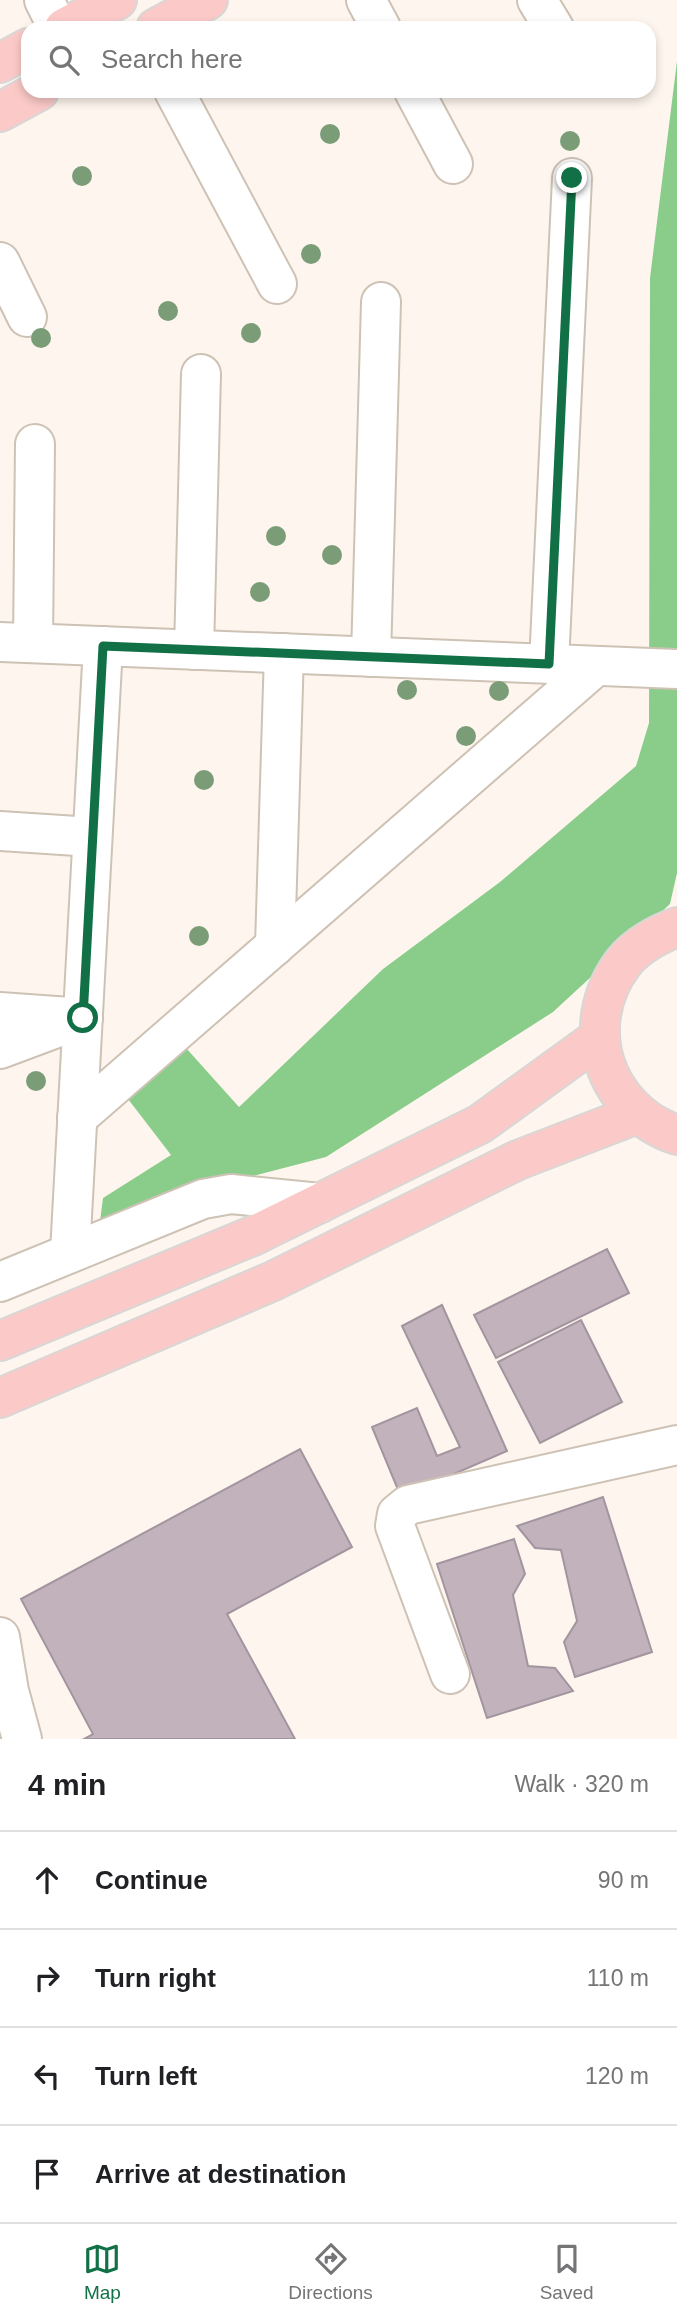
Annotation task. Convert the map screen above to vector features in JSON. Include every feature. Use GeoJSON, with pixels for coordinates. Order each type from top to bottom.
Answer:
{"type":"FeatureCollection","features":[{"type":"Feature","properties":{"kind":"main road"},"geometry":{"type":"LineString","coordinates":[[77,21],[117,0]]}},
{"type":"Feature","properties":{"kind":"main road"},"geometry":{"type":"LineString","coordinates":[[169,21],[208,0]]}},
{"type":"Feature","properties":{"kind":"main road"},"geometry":{"type":"LineString","coordinates":[[0,63],[21,52]]}},
{"type":"Feature","properties":{"kind":"main road"},"geometry":{"type":"LineString","coordinates":[[0,112],[26,98]]}},
{"type":"Feature","properties":{"kind":"main road"},"geometry":{"type":"LineString","coordinates":[[677,927],[653,937],[625,961],[610,984],[601,1010],[600,1037],[605,1066],[618,1092],[637,1114],[660,1129],[677,1135]]}},
{"type":"Feature","properties":{"kind":"main road"},"geometry":{"type":"LineString","coordinates":[[0,1341],[255,1235],[480,1124],[600,1037]]}},
{"type":"Feature","properties":{"kind":"main road"},"geometry":{"type":"LineString","coordinates":[[0,1398],[273,1281],[519,1160],[637,1114]]}},
{"type":"Feature","properties":{"kind":"street"},"geometry":{"type":"LineString","coordinates":[[44,0],[54,21]]}},
{"type":"Feature","properties":{"kind":"street"},"geometry":{"type":"LineString","coordinates":[[366,0],[377,21]]}},
{"type":"Feature","properties":{"kind":"street"},"geometry":{"type":"LineString","coordinates":[[537,0],[550,21]]}},
{"type":"Feature","properties":{"kind":"street"},"geometry":{"type":"LineString","coordinates":[[178,98],[277,284]]}},
{"type":"Feature","properties":{"kind":"street"},"geometry":{"type":"LineString","coordinates":[[418,98],[453,164]]}},
{"type":"Feature","properties":{"kind":"street"},"geometry":{"type":"LineString","coordinates":[[549,664],[572,178]]}},
{"type":"Feature","properties":{"kind":"street"},"geometry":{"type":"LineString","coordinates":[[0,262],[27,317]]}},
{"type":"Feature","properties":{"kind":"street"},"geometry":{"type":"LineString","coordinates":[[371,657],[381,302]]}},
{"type":"Feature","properties":{"kind":"street"},"geometry":{"type":"LineString","coordinates":[[194,650],[201,374]]}},
{"type":"Feature","properties":{"kind":"street"},"geometry":{"type":"LineString","coordinates":[[35,444],[16,642],[677,669]]}},
{"type":"Feature","properties":{"kind":"street"},"geometry":{"type":"LineString","coordinates":[[70,1253],[103,646]]}},
{"type":"Feature","properties":{"kind":"street"},"geometry":{"type":"LineString","coordinates":[[275,946],[284,653]]}},
{"type":"Feature","properties":{"kind":"street"},"geometry":{"type":"LineString","coordinates":[[77,1118],[596,666]]}},
{"type":"Feature","properties":{"kind":"street"},"geometry":{"type":"LineString","coordinates":[[0,831],[93,837]]}},
{"type":"Feature","properties":{"kind":"street"},"geometry":{"type":"LineString","coordinates":[[0,1012],[83,1018]]}},
{"type":"Feature","properties":{"kind":"street"},"geometry":{"type":"LineString","coordinates":[[0,1049],[83,1018]]}},
{"type":"Feature","properties":{"kind":"street"},"geometry":{"type":"LineString","coordinates":[[0,1282],[204,1199],[231,1194],[320,1203]]}},
{"type":"Feature","properties":{"kind":"street"},"geometry":{"type":"LineString","coordinates":[[450,1674],[394,1526],[397,1514],[408,1505],[677,1445]]}},
{"type":"Feature","properties":{"kind":"street"},"geometry":{"type":"LineString","coordinates":[[0,1637],[9,1691],[22,1739]]}},
{"type":"Feature","properties":{"kind":"green space"},"geometry":{"type":"Polygon","coordinates":[[[677,61],[677,873],[670,904],[553,1012],[326,1157],[241,1179],[99,1229],[103,1198],[171,1155],[128,1099],[186,1048],[239,1107],[383,969],[500,882],[636,766],[649,723],[650,278],[677,61]]]}},
{"type":"Feature","properties":{"kind":"building"},"geometry":{"type":"Polygon","coordinates":[[[607,1249],[629,1293],[496,1358],[474,1315],[607,1249]]]}},
{"type":"Feature","properties":{"kind":"building"},"geometry":{"type":"Polygon","coordinates":[[[442,1305],[507,1451],[401,1497],[372,1427],[417,1408],[437,1456],[460,1447],[402,1326],[442,1305]]]}},
{"type":"Feature","properties":{"kind":"building"},"geometry":{"type":"Polygon","coordinates":[[[581,1320],[622,1402],[540,1443],[498,1362],[581,1320]]]}},
{"type":"Feature","properties":{"kind":"building"},"geometry":{"type":"Polygon","coordinates":[[[300,1449],[352,1547],[227,1614],[295,1739],[84,1739],[93,1734],[21,1599],[300,1449]]]}},
{"type":"Feature","properties":{"kind":"building"},"geometry":{"type":"Polygon","coordinates":[[[603,1497],[652,1652],[575,1677],[564,1642],[577,1621],[561,1550],[535,1548],[517,1526],[603,1497]]]}},
{"type":"Feature","properties":{"kind":"building"},"geometry":{"type":"Polygon","coordinates":[[[514,1539],[525,1574],[513,1595],[528,1666],[555,1668],[573,1691],[487,1718],[437,1564],[514,1539]]]}},
{"type":"Feature","properties":{"kind":"route"},"geometry":{"type":"LineString","coordinates":[[83,1018],[103,646],[549,664],[572,178]]}}]}
